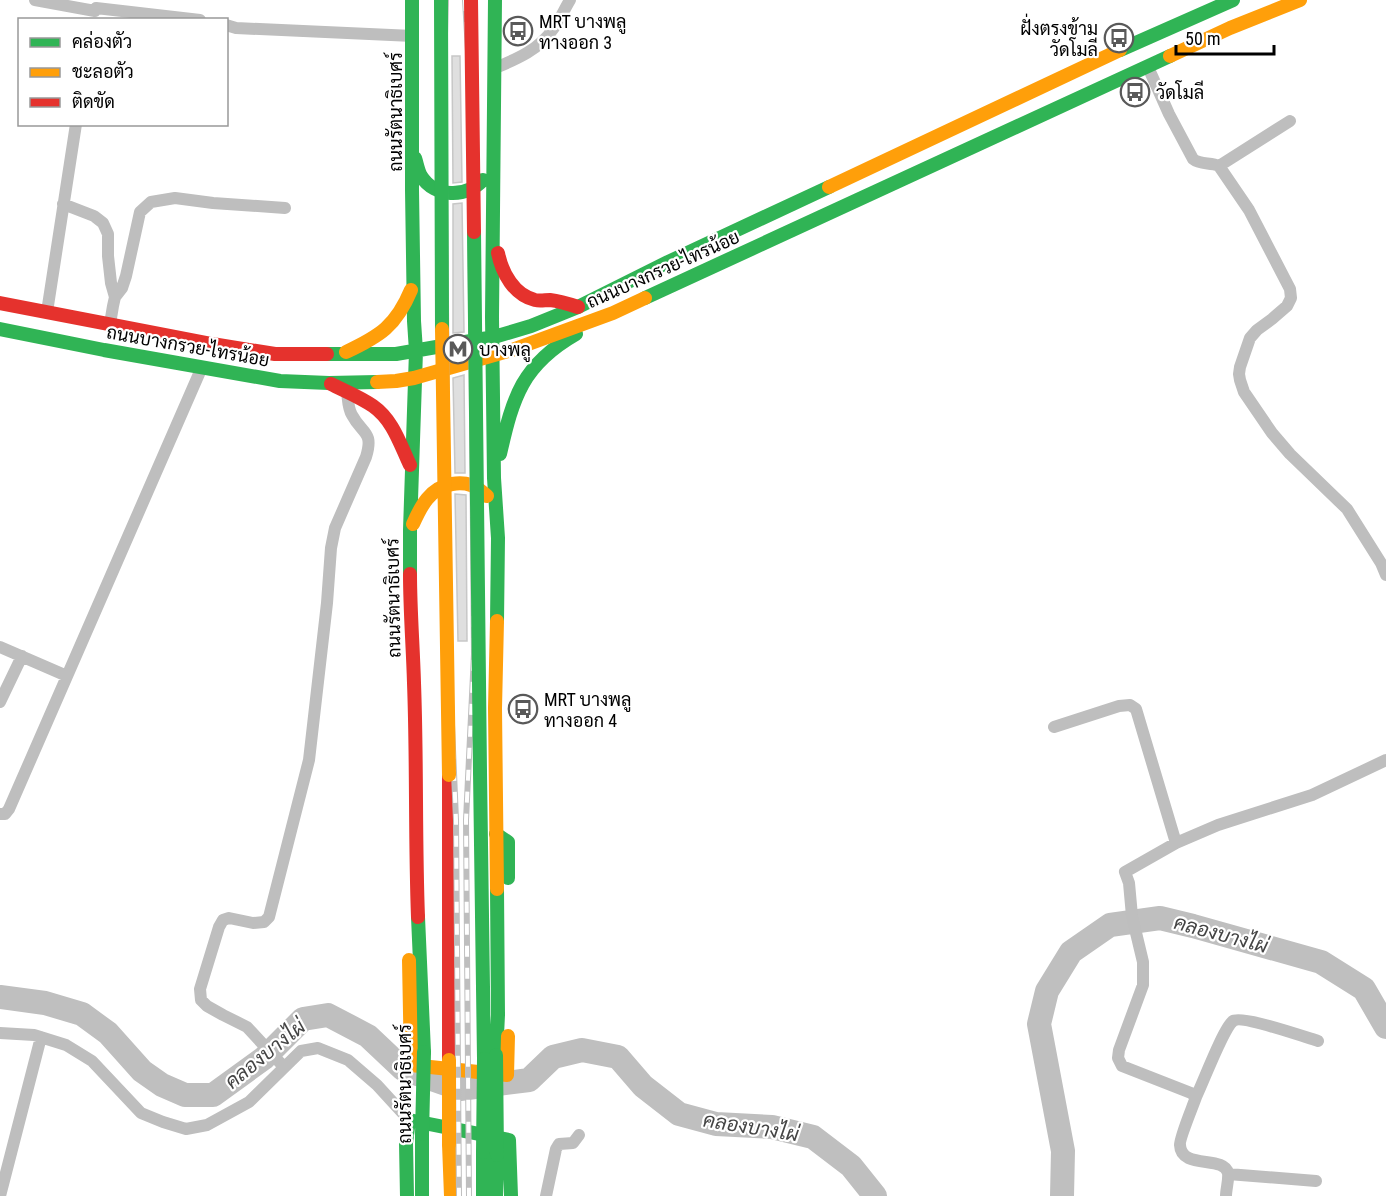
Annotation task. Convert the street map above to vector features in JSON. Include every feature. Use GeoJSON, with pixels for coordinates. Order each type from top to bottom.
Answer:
{"type":"FeatureCollection","features":[{"type":"Feature","properties":{"kind":"main road","name":"ถนนรัตนาธิเบศร์"},"geometry":{"type":"LineString","coordinates":[[412,0],[412,190],[416,351],[410,530],[410,616],[414,683],[415,834],[424,1052],[422,1196]]}},
{"type":"Feature","properties":{"kind":"main road"},"geometry":{"type":"LineString","coordinates":[[441,0],[442,396],[449,775],[451,1196]]}},
{"type":"Feature","properties":{"kind":"main road"},"geometry":{"type":"LineString","coordinates":[[471,0],[480,772],[490,1057],[490,1154],[496,1196]]}},
{"type":"Feature","properties":{"kind":"main road"},"geometry":{"type":"LineString","coordinates":[[490,1057],[498,1003],[495,708],[497,522],[494,478],[492,317],[495,0]]}},
{"type":"Feature","properties":{"kind":"main road","name":"ถนนบางกรวย-ไทรน้อย"},"geometry":{"type":"LineString","coordinates":[[0,329],[280,381],[329,383],[396,354],[494,337],[531,326],[578,307],[668,262],[1233,0]]}},
{"type":"Feature","properties":{"kind":"main road","name":"ถนนบางกรวย-ไทรน้อย"},"geometry":{"type":"LineString","coordinates":[[0,303],[275,354],[342,354],[360,368],[396,381],[414,378],[493,356],[613,313],[1230,28],[1300,0]]}},
{"type":"Feature","properties":{"kind":"main road"},"geometry":{"type":"LineString","coordinates":[[1137,43],[1148,67]]}},
{"type":"Feature","properties":{"kind":"main road"},"geometry":{"type":"LineString","coordinates":[[413,142],[421,177],[441,192],[455,194],[466,192],[481,184],[488,174],[494,149]]}},
{"type":"Feature","properties":{"kind":"main road"},"geometry":{"type":"LineString","coordinates":[[493,201],[498,257],[507,278],[522,294],[537,300],[564,302],[578,307]]}},
{"type":"Feature","properties":{"kind":"main road"},"geometry":{"type":"LineString","coordinates":[[342,354],[375,338],[389,328],[407,302],[414,280]]}},
{"type":"Feature","properties":{"kind":"main road"},"geometry":{"type":"LineString","coordinates":[[494,478],[512,404],[525,378],[541,358],[560,342],[613,313]]}},
{"type":"Feature","properties":{"kind":"main road"},"geometry":{"type":"LineString","coordinates":[[329,383],[377,409],[392,426],[412,469]]}},
{"type":"Feature","properties":{"kind":"main road"},"geometry":{"type":"LineString","coordinates":[[410,530],[420,508],[431,494],[443,486],[463,484],[471,485],[486,494],[495,506],[497,522]]}},
{"type":"Feature","properties":{"kind":"main road"},"geometry":{"type":"LineString","coordinates":[[415,834],[406,846],[411,1065],[507,1076],[508,842],[496,834]]}},
{"type":"Feature","properties":{"kind":"main road"},"geometry":{"type":"LineString","coordinates":[[407,1196],[406,1143],[409,1120],[509,1140],[511,1196]]}},
{"type":"Feature","properties":{"kind":"main road"},"geometry":{"type":"LineString","coordinates":[[483,1196],[490,1154]]}},
{"type":"Feature","properties":{"kind":"street"},"geometry":{"type":"LineString","coordinates":[[35,0],[95,10],[179,18]]}},
{"type":"Feature","properties":{"kind":"street"},"geometry":{"type":"LineString","coordinates":[[495,68],[531,51],[552,31],[570,0]]}},
{"type":"Feature","properties":{"kind":"street"},"geometry":{"type":"LineString","coordinates":[[228,26],[236,28],[413,36]]}},
{"type":"Feature","properties":{"kind":"street"},"geometry":{"type":"LineString","coordinates":[[1148,67],[1193,159],[1219,166],[1249,210],[1291,292],[1287,306],[1250,338],[1239,374],[1244,392],[1272,433],[1347,510],[1383,562],[1386,575]]}},
{"type":"Feature","properties":{"kind":"street"},"geometry":{"type":"LineString","coordinates":[[1219,166],[1290,121]]}},
{"type":"Feature","properties":{"kind":"street"},"geometry":{"type":"LineString","coordinates":[[46,312],[76,126]]}},
{"type":"Feature","properties":{"kind":"street"},"geometry":{"type":"LineString","coordinates":[[110,324],[115,297],[122,288],[126,276],[140,212],[151,202],[176,198],[285,208]]}},
{"type":"Feature","properties":{"kind":"street"},"geometry":{"type":"LineString","coordinates":[[63,204],[94,216],[103,223],[108,234],[108,256],[115,297]]}},
{"type":"Feature","properties":{"kind":"street"},"geometry":{"type":"LineString","coordinates":[[0,814],[5,814],[9,809],[202,368]]}},
{"type":"Feature","properties":{"kind":"street"},"geometry":{"type":"LineString","coordinates":[[280,1063],[247,1027],[207,1006],[201,1000],[200,989],[223,920],[229,918],[264,922],[269,917],[291,836],[309,760],[335,528],[370,446],[368,437],[350,413],[347,392]]}},
{"type":"Feature","properties":{"kind":"street"},"geometry":{"type":"LineString","coordinates":[[0,647],[67,676]]}},
{"type":"Feature","properties":{"kind":"street"},"geometry":{"type":"LineString","coordinates":[[0,702],[22,656]]}},
{"type":"Feature","properties":{"kind":"street"},"geometry":{"type":"LineString","coordinates":[[1053,727],[1119,706],[1130,705],[1136,709],[1176,843]]}},
{"type":"Feature","properties":{"kind":"street"},"geometry":{"type":"LineString","coordinates":[[1196,1097],[1122,1066],[1118,1059],[1119,1050],[1143,985],[1143,962],[1137,942],[1129,883],[1125,872],[1176,843],[1218,825],[1312,795],[1386,760]]}},
{"type":"Feature","properties":{"kind":"street"},"geometry":{"type":"LineString","coordinates":[[1226,1196],[1227,1169],[1189,1159],[1182,1154],[1179,1144],[1196,1097],[1232,1022],[1237,1019],[1249,1021],[1318,1041]]}},
{"type":"Feature","properties":{"kind":"street"},"geometry":{"type":"LineString","coordinates":[[0,1033],[34,1035],[66,1045],[92,1061],[141,1113],[186,1129],[207,1125],[249,1102],[280,1063],[301,1051],[318,1048],[348,1060],[377,1085],[409,1120]]}},
{"type":"Feature","properties":{"kind":"street"},"geometry":{"type":"LineString","coordinates":[[0,1196],[41,1037]]}},
{"type":"Feature","properties":{"kind":"street"},"geometry":{"type":"LineString","coordinates":[[546,1196],[556,1149],[559,1144],[573,1143],[579,1135]]}},
{"type":"Feature","properties":{"kind":"street"},"geometry":{"type":"LineString","coordinates":[[1228,1174],[1316,1181]]}},
{"type":"Feature","properties":{"kind":"building"},"geometry":{"type":"Polygon","coordinates":[[[452,56],[460,56],[462,182],[453,183],[452,56]]]}},
{"type":"Feature","properties":{"kind":"building"},"geometry":{"type":"Polygon","coordinates":[[[462,203],[464,332],[453,333],[453,204],[462,203]]]}},
{"type":"Feature","properties":{"kind":"building"},"geometry":{"type":"Polygon","coordinates":[[[464,375],[465,473],[455,473],[453,378],[464,375]]]}},
{"type":"Feature","properties":{"kind":"building"},"geometry":{"type":"Polygon","coordinates":[[[455,494],[466,495],[467,641],[458,641],[455,494]]]}},
{"type":"Feature","properties":{"kind":"waterway","name":"คลองบางไผ่"},"geometry":{"type":"LineString","coordinates":[[1062,1196],[1063,1151],[1039,1024],[1047,991],[1071,952],[1110,925],[1160,918],[1321,962],[1364,989],[1386,1027]]}},
{"type":"Feature","properties":{"kind":"waterway","name":"คลองบางไผ่"},"geometry":{"type":"LineString","coordinates":[[0,997],[45,1003],[82,1014],[108,1033],[142,1071],[162,1085],[185,1095],[213,1095],[264,1058],[303,1019],[328,1015],[368,1036],[403,1069],[460,1089],[529,1080],[553,1057],[582,1050],[618,1057],[643,1086],[679,1114],[716,1124],[772,1127],[813,1137],[851,1166],[875,1196]]}},
{"type":"Feature","properties":{"kind":"railway"},"geometry":{"type":"LineString","coordinates":[[446,0],[444,68],[449,654],[456,820],[459,1196]]}},
{"type":"Feature","properties":{"kind":"railway"},"geometry":{"type":"LineString","coordinates":[[465,0],[469,68],[474,654],[466,820],[469,1196]]}},
{"type":"Feature","properties":{"kind":"traffic: fast"},"geometry":{"type":"LineString","coordinates":[[410,574],[416,351],[412,190],[412,0]]}},
{"type":"Feature","properties":{"kind":"traffic: fast"},"geometry":{"type":"LineString","coordinates":[[441,0],[442,329]]}},
{"type":"Feature","properties":{"kind":"traffic: fast"},"geometry":{"type":"LineString","coordinates":[[495,0],[492,317],[494,478],[498,538],[497,621]]}},
{"type":"Feature","properties":{"kind":"traffic: fast"},"geometry":{"type":"LineString","coordinates":[[1120,50],[1233,0]]}},
{"type":"Feature","properties":{"kind":"traffic: fast"},"geometry":{"type":"LineString","coordinates":[[645,298],[1170,56]]}},
{"type":"Feature","properties":{"kind":"traffic: fast"},"geometry":{"type":"LineString","coordinates":[[415,158],[421,176],[427,183],[442,192],[468,190],[483,180]]}},
{"type":"Feature","properties":{"kind":"traffic: fast"},"geometry":{"type":"LineString","coordinates":[[327,354],[396,354],[494,337],[531,326],[578,307],[829,187]]}},
{"type":"Feature","properties":{"kind":"traffic: fast"},"geometry":{"type":"LineString","coordinates":[[474,232],[480,772]]}},
{"type":"Feature","properties":{"kind":"traffic: fast"},"geometry":{"type":"LineString","coordinates":[[0,329],[280,381],[377,382]]}},
{"type":"Feature","properties":{"kind":"traffic: fast"},"geometry":{"type":"LineString","coordinates":[[500,454],[510,416],[523,384],[543,358],[576,334]]}},
{"type":"Feature","properties":{"kind":"traffic: fast"},"geometry":{"type":"LineString","coordinates":[[480,772],[484,1059]]}},
{"type":"Feature","properties":{"kind":"traffic: fast"},"geometry":{"type":"LineString","coordinates":[[496,834],[508,842],[508,878]]}},
{"type":"Feature","properties":{"kind":"traffic: fast"},"geometry":{"type":"LineString","coordinates":[[496,1055],[497,889]]}},
{"type":"Feature","properties":{"kind":"traffic: fast"},"geometry":{"type":"LineString","coordinates":[[418,917],[424,1052]]}},
{"type":"Feature","properties":{"kind":"traffic: fast"},"geometry":{"type":"LineString","coordinates":[[422,1134],[424,1052]]}},
{"type":"Feature","properties":{"kind":"traffic: fast"},"geometry":{"type":"LineString","coordinates":[[496,1055],[497,1155]]}},
{"type":"Feature","properties":{"kind":"traffic: fast"},"geometry":{"type":"LineString","coordinates":[[483,1152],[484,1059]]}},
{"type":"Feature","properties":{"kind":"traffic: fast"},"geometry":{"type":"LineString","coordinates":[[407,1196],[406,1143],[409,1120],[509,1140],[511,1196]]}},
{"type":"Feature","properties":{"kind":"traffic: fast"},"geometry":{"type":"LineString","coordinates":[[422,1134],[422,1196]]}},
{"type":"Feature","properties":{"kind":"traffic: fast"},"geometry":{"type":"LineString","coordinates":[[483,1152],[483,1196]]}},
{"type":"Feature","properties":{"kind":"traffic: fast"},"geometry":{"type":"LineString","coordinates":[[496,1196],[497,1155]]}},
{"type":"Feature","properties":{"kind":"traffic: slow"},"geometry":{"type":"LineString","coordinates":[[1170,56],[1230,28],[1300,0]]}},
{"type":"Feature","properties":{"kind":"traffic: slow"},"geometry":{"type":"LineString","coordinates":[[829,187],[1120,50]]}},
{"type":"Feature","properties":{"kind":"traffic: slow"},"geometry":{"type":"LineString","coordinates":[[346,352],[368,341],[386,328],[399,313],[411,290]]}},
{"type":"Feature","properties":{"kind":"traffic: slow"},"geometry":{"type":"LineString","coordinates":[[377,382],[414,378],[512,350],[613,313],[645,298]]}},
{"type":"Feature","properties":{"kind":"traffic: slow"},"geometry":{"type":"LineString","coordinates":[[442,329],[449,775]]}},
{"type":"Feature","properties":{"kind":"traffic: slow"},"geometry":{"type":"LineString","coordinates":[[413,524],[427,499],[444,486],[457,483],[469,484],[487,496]]}},
{"type":"Feature","properties":{"kind":"traffic: slow"},"geometry":{"type":"LineString","coordinates":[[497,621],[495,708],[497,889]]}},
{"type":"Feature","properties":{"kind":"traffic: slow"},"geometry":{"type":"LineString","coordinates":[[409,960],[411,1065],[507,1075],[508,1036]]}},
{"type":"Feature","properties":{"kind":"traffic: slow"},"geometry":{"type":"LineString","coordinates":[[449,1060],[449,1144]]}},
{"type":"Feature","properties":{"kind":"traffic: slow"},"geometry":{"type":"LineString","coordinates":[[449,1144],[451,1196]]}},
{"type":"Feature","properties":{"kind":"traffic: jam"},"geometry":{"type":"LineString","coordinates":[[471,0],[474,232]]}},
{"type":"Feature","properties":{"kind":"traffic: jam"},"geometry":{"type":"LineString","coordinates":[[498,253],[510,282],[521,293],[535,300],[553,300],[578,307]]}},
{"type":"Feature","properties":{"kind":"traffic: jam"},"geometry":{"type":"LineString","coordinates":[[0,303],[275,354],[327,354]]}},
{"type":"Feature","properties":{"kind":"traffic: jam"},"geometry":{"type":"LineString","coordinates":[[331,384],[373,406],[386,418],[410,465]]}},
{"type":"Feature","properties":{"kind":"traffic: jam"},"geometry":{"type":"LineString","coordinates":[[410,574],[418,917]]}},
{"type":"Feature","properties":{"kind":"traffic: jam"},"geometry":{"type":"LineString","coordinates":[[449,775],[449,1060]]}},
{"type":"Feature","properties":{"kind":"place","name":"MRT บางพลู ทางออก 3"},"geometry":{"type":"Point","coordinates":[518,31]}},
{"type":"Feature","properties":{"kind":"place","name":"ฝั่งตรงข้าม วัดโมลี"},"geometry":{"type":"Point","coordinates":[1119,38]}},
{"type":"Feature","properties":{"kind":"place","name":"วัดโมลี"},"geometry":{"type":"Point","coordinates":[1135,92]}},
{"type":"Feature","properties":{"kind":"place","name":"บางพลู"},"geometry":{"type":"Point","coordinates":[458,349]}},
{"type":"Feature","properties":{"kind":"place","name":"MRT บางพลู ทางออก 4"},"geometry":{"type":"Point","coordinates":[523,709]}}]}
